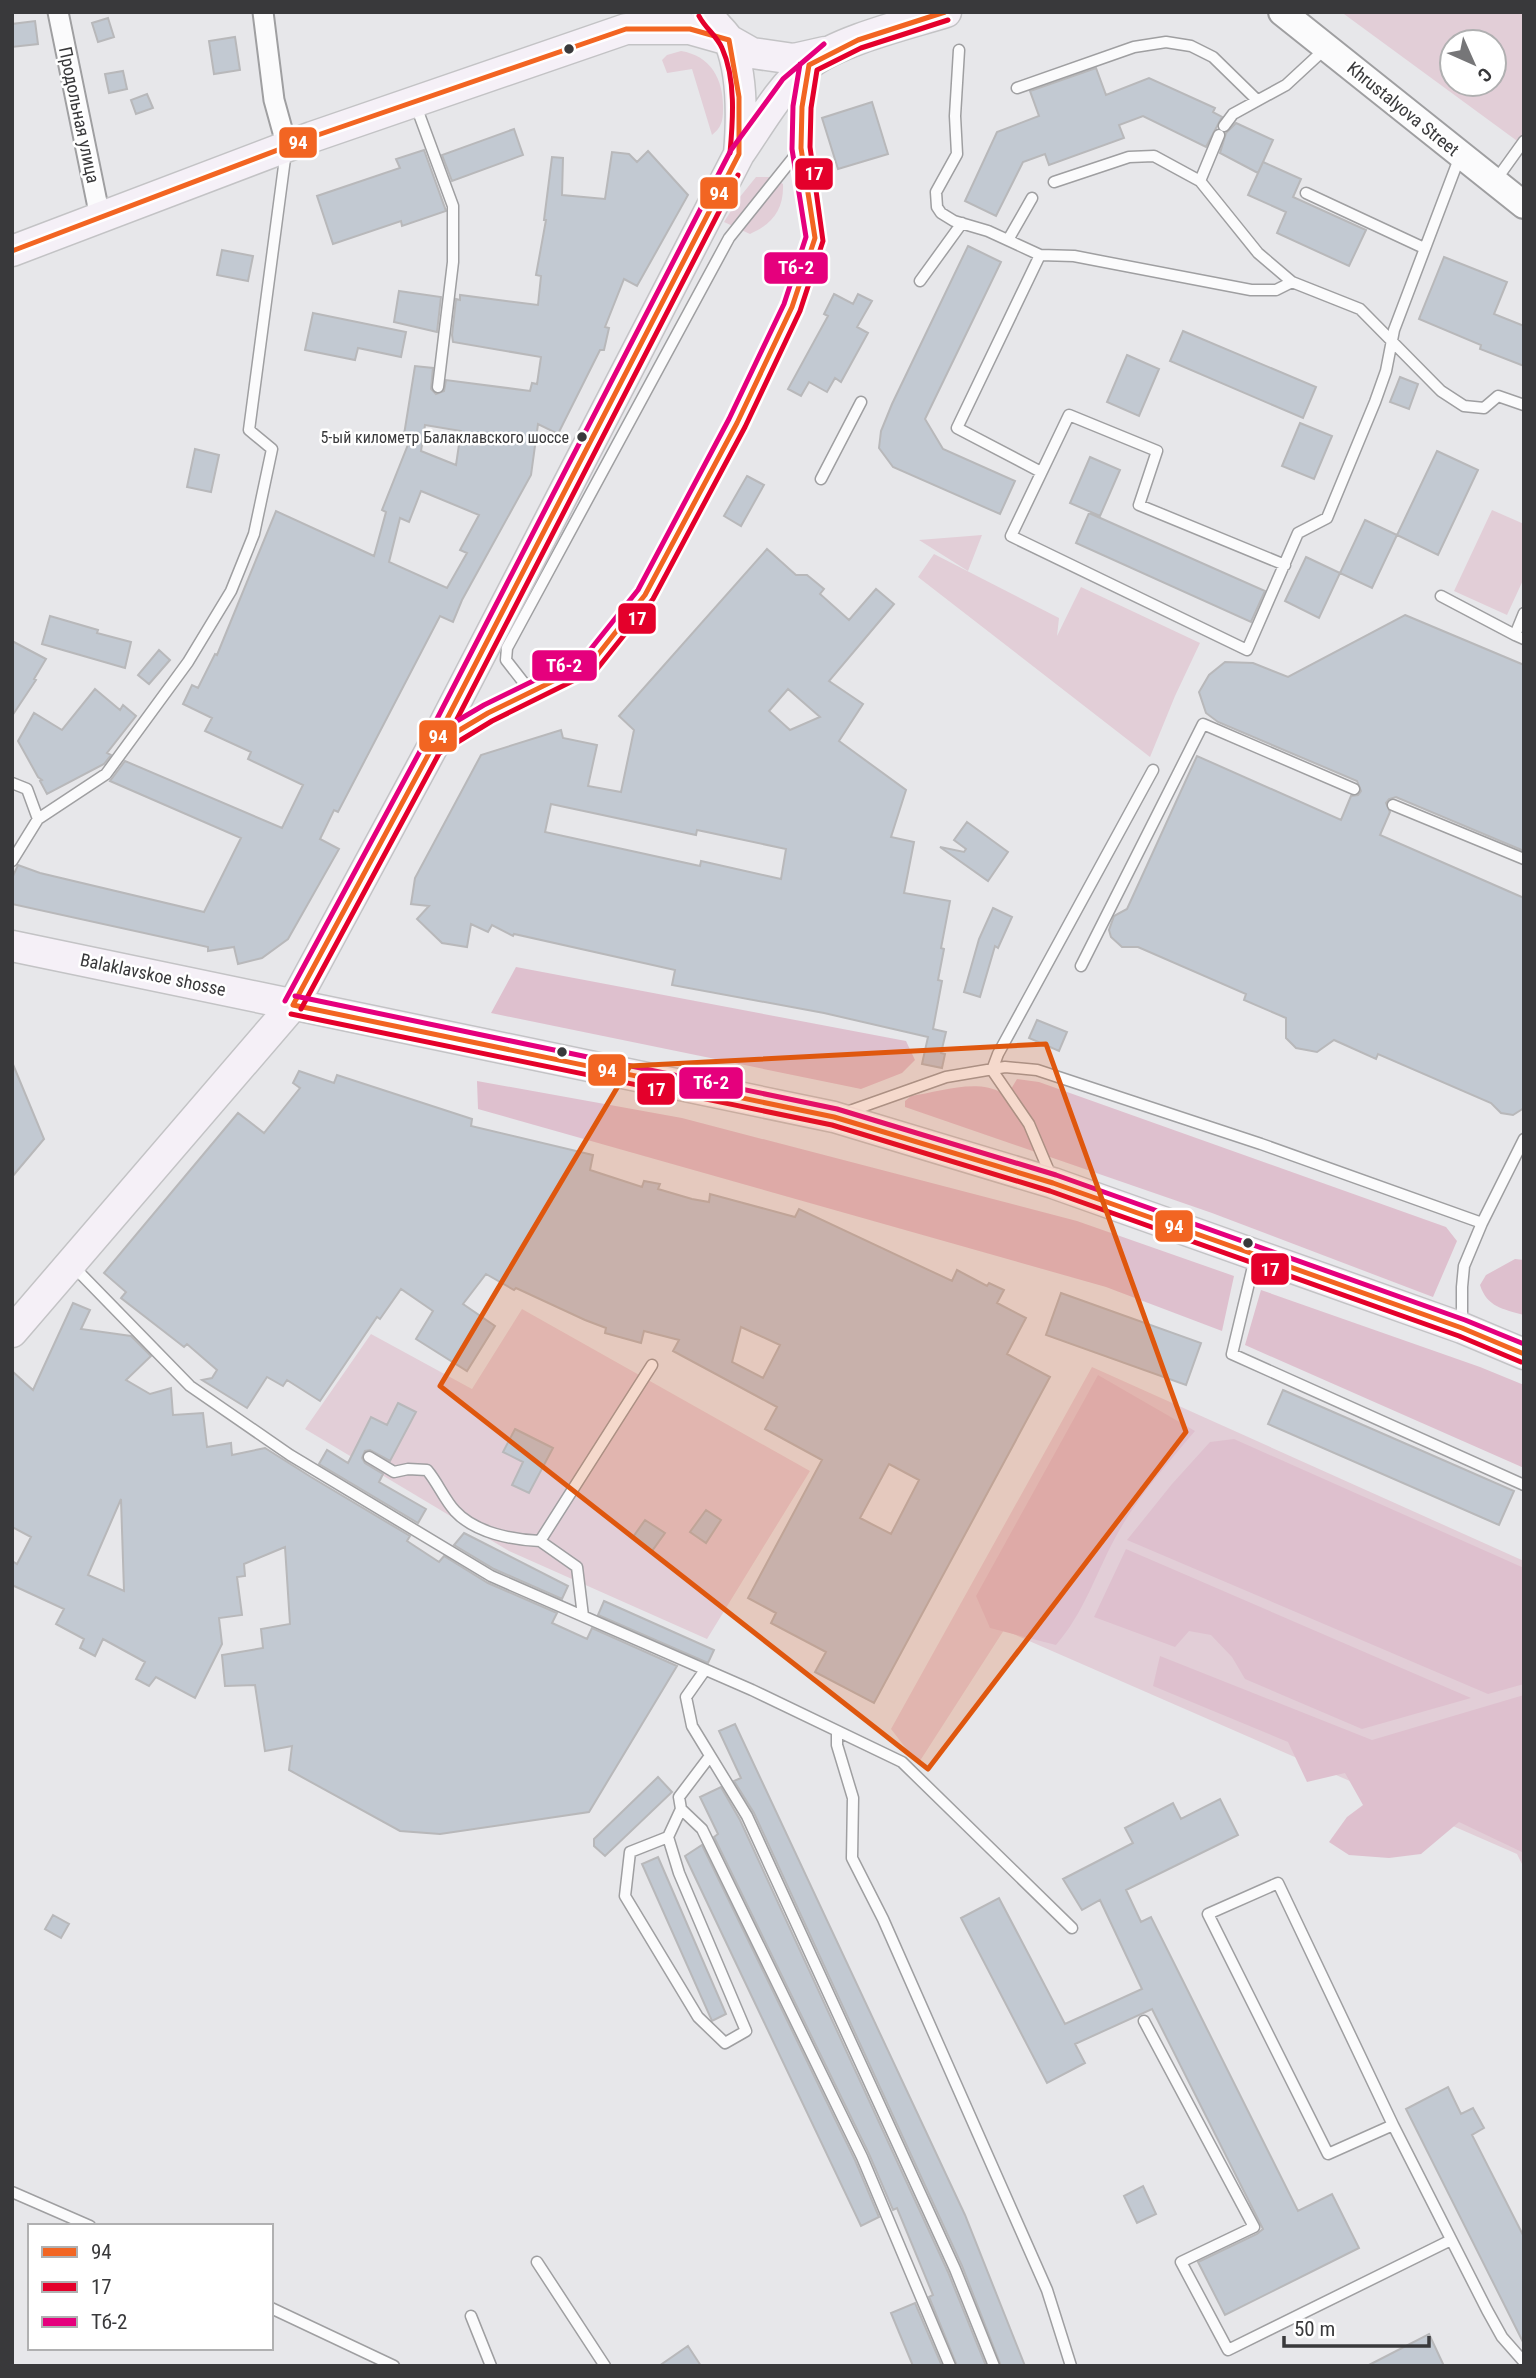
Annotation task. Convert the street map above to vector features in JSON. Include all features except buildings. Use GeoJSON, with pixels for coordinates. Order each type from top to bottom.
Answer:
{"type":"FeatureCollection","features":[{"type":"Feature","properties":{"kind":"main road"},"geometry":{"type":"LineString","coordinates":[[708,12],[710,20],[729,40],[736,66],[742,127],[739,154]]}},
{"type":"Feature","properties":{"kind":"main road"},"geometry":{"type":"LineString","coordinates":[[12,251],[635,20],[690,29],[729,40],[752,53],[794,59],[819,58],[892,28],[946,12]]}},
{"type":"Feature","properties":{"kind":"main road","name":"Khrustalyova Street"},"geometry":{"type":"LineString","coordinates":[[1282,12],[1524,205]]}},
{"type":"Feature","properties":{"kind":"main road"},"geometry":{"type":"LineString","coordinates":[[12,1332],[293,1005],[433,746],[739,154],[783,91],[819,58]]}},
{"type":"Feature","properties":{"kind":"main road","name":"Balaklavskoe shosse"},"geometry":{"type":"LineString","coordinates":[[12,946],[834,1117],[1054,1183],[1462,1328],[1524,1354]]}},
{"type":"Feature","properties":{"kind":"street","name":"Продольная улица"},"geometry":{"type":"LineString","coordinates":[[58,12],[100,217]]}},
{"type":"Feature","properties":{"kind":"street"},"geometry":{"type":"LineString","coordinates":[[263,12],[274,100],[287,147]]}},
{"type":"Feature","properties":{"kind":"lane"},"geometry":{"type":"LineString","coordinates":[[1017,88],[1134,47],[1166,42],[1191,46],[1213,57],[1258,100]]}},
{"type":"Feature","properties":{"kind":"lane"},"geometry":{"type":"LineString","coordinates":[[1200,180],[1221,130],[1233,114],[1286,85],[1327,48]]}},
{"type":"Feature","properties":{"kind":"lane"},"geometry":{"type":"LineString","coordinates":[[959,50],[955,116],[957,154],[939,185],[935,200],[941,213],[1040,255],[1074,256],[1251,290],[1276,290],[1292,282]]}},
{"type":"Feature","properties":{"kind":"lane"},"geometry":{"type":"LineString","coordinates":[[433,746],[488,712],[592,662],[645,595],[737,423],[792,306],[815,238],[801,148],[802,107],[819,58]]}},
{"type":"Feature","properties":{"kind":"lane"},"geometry":{"type":"LineString","coordinates":[[415,102],[453,206],[453,262],[438,387]]}},
{"type":"Feature","properties":{"kind":"lane"},"geometry":{"type":"LineString","coordinates":[[1494,183],[1524,141]]}},
{"type":"Feature","properties":{"kind":"lane"},"geometry":{"type":"LineString","coordinates":[[12,861],[38,819],[106,774],[188,662],[231,591],[254,534],[272,449],[248,430],[287,147]]}},
{"type":"Feature","properties":{"kind":"lane"},"geometry":{"type":"LineString","coordinates":[[531,692],[506,660],[507,648],[729,237],[801,148]]}},
{"type":"Feature","properties":{"kind":"lane"},"geometry":{"type":"LineString","coordinates":[[1054,182],[1129,157],[1154,156],[1200,180],[1258,253],[1292,282],[1360,309],[1441,391],[1464,406],[1485,408],[1498,396],[1524,405]]}},
{"type":"Feature","properties":{"kind":"lane"},"geometry":{"type":"LineString","coordinates":[[1285,565],[1139,505],[1157,451],[1069,415],[1011,536],[1247,650],[1285,565],[1298,533],[1327,519],[1375,402],[1386,371],[1392,340],[1424,248],[1461,156]]}},
{"type":"Feature","properties":{"kind":"lane"},"geometry":{"type":"LineString","coordinates":[[1306,193],[1424,248]]}},
{"type":"Feature","properties":{"kind":"lane"},"geometry":{"type":"LineString","coordinates":[[1009,240],[1032,198]]}},
{"type":"Feature","properties":{"kind":"lane"},"geometry":{"type":"LineString","coordinates":[[920,281],[962,223]]}},
{"type":"Feature","properties":{"kind":"lane"},"geometry":{"type":"LineString","coordinates":[[1040,255],[957,428],[1041,472]]}},
{"type":"Feature","properties":{"kind":"lane"},"geometry":{"type":"LineString","coordinates":[[821,479],[861,402]]}},
{"type":"Feature","properties":{"kind":"lane"},"geometry":{"type":"LineString","coordinates":[[1441,596],[1519,637],[1524,613]]}},
{"type":"Feature","properties":{"kind":"lane"},"geometry":{"type":"LineString","coordinates":[[1082,966],[1202,724],[1354,789]]}},
{"type":"Feature","properties":{"kind":"lane"},"geometry":{"type":"LineString","coordinates":[[992,1070],[998,1054],[1153,770]]}},
{"type":"Feature","properties":{"kind":"lane"},"geometry":{"type":"LineString","coordinates":[[12,783],[27,789],[38,819]]}},
{"type":"Feature","properties":{"kind":"lane"},"geometry":{"type":"LineString","coordinates":[[1393,805],[1524,859]]}},
{"type":"Feature","properties":{"kind":"lane"},"geometry":{"type":"LineString","coordinates":[[834,1117],[946,1077],[1004,1067],[1037,1070],[1261,1144],[1482,1223]]}},
{"type":"Feature","properties":{"kind":"lane"},"geometry":{"type":"LineString","coordinates":[[992,1070],[1029,1124],[1054,1183]]}},
{"type":"Feature","properties":{"kind":"lane"},"geometry":{"type":"LineString","coordinates":[[1462,1328],[1464,1266],[1524,1139]]}},
{"type":"Feature","properties":{"kind":"lane"},"geometry":{"type":"LineString","coordinates":[[1256,1254],[1232,1354],[1524,1485]]}},
{"type":"Feature","properties":{"kind":"lane"},"geometry":{"type":"LineString","coordinates":[[61,1274],[190,1386],[290,1455],[491,1576],[705,1670],[902,1762],[1072,1928]]}},
{"type":"Feature","properties":{"kind":"lane"},"geometry":{"type":"LineString","coordinates":[[540,1541],[652,1365]]}},
{"type":"Feature","properties":{"kind":"lane"},"geometry":{"type":"LineString","coordinates":[[369,1457],[394,1472],[408,1469],[427,1470],[437,1481],[455,1512],[485,1531],[517,1540],[540,1541],[577,1567],[583,1616]]}},
{"type":"Feature","properties":{"kind":"lane"},"geometry":{"type":"LineString","coordinates":[[705,1670],[686,1697],[692,1726],[747,1816],[955,2269],[994,2366]]}},
{"type":"Feature","properties":{"kind":"lane"},"geometry":{"type":"LineString","coordinates":[[837,1731],[837,1745],[853,1798],[852,1858],[883,1919],[1047,2290],[1070,2366]]}},
{"type":"Feature","properties":{"kind":"lane"},"geometry":{"type":"LineString","coordinates":[[668,1837],[630,1852],[625,1896],[698,2017],[725,2043],[746,2031],[678,1873],[668,1837],[681,1809],[679,1797],[710,1756]]}},
{"type":"Feature","properties":{"kind":"lane"},"geometry":{"type":"LineString","coordinates":[[681,1809],[702,1829],[862,2157],[950,2366]]}},
{"type":"Feature","properties":{"kind":"lane"},"geometry":{"type":"LineString","coordinates":[[1393,2124],[1328,2154],[1208,1914],[1278,1883],[1451,2240],[1502,2337],[1524,2362]]}},
{"type":"Feature","properties":{"kind":"lane"},"geometry":{"type":"LineString","coordinates":[[1144,2021],[1254,2227],[1181,2262],[1228,2350],[1451,2240]]}},
{"type":"Feature","properties":{"kind":"lane"},"geometry":{"type":"LineString","coordinates":[[12,2192],[85,2224]]}},
{"type":"Feature","properties":{"kind":"lane"},"geometry":{"type":"LineString","coordinates":[[537,2262],[605,2366]]}},
{"type":"Feature","properties":{"kind":"lane"},"geometry":{"type":"LineString","coordinates":[[273,2309],[394,2366]]}},
{"type":"Feature","properties":{"kind":"lane"},"geometry":{"type":"LineString","coordinates":[[471,2316],[491,2366]]}},
{"type":"Feature","properties":{"kind":"highlighted area"},"geometry":{"type":"Polygon","coordinates":[[[1046,1044],[1186,1432],[928,1769],[440,1386],[630,1066],[1046,1044]]]}},
{"type":"Feature","properties":{"kind":"shaded area"},"geometry":{"type":"Polygon","coordinates":[[[1342,12],[1524,12],[1524,146],[1459,98],[1508,98],[1508,28],[1438,28],[1438,83],[1342,12]]]}},
{"type":"Feature","properties":{"kind":"shaded area"},"geometry":{"type":"Polygon","coordinates":[[[681,51],[701,58],[718,80],[723,99],[723,118],[712,135],[692,69],[667,73],[662,60],[667,55],[681,51]]]}},
{"type":"Feature","properties":{"kind":"shaded area"},"geometry":{"type":"Polygon","coordinates":[[[756,177],[773,177],[783,184],[783,193],[775,215],[765,226],[750,234],[724,222],[756,177]]]}},
{"type":"Feature","properties":{"kind":"shaded area"},"geometry":{"type":"Polygon","coordinates":[[[1492,510],[1524,524],[1524,578],[1507,615],[1454,591],[1492,510]]]}},
{"type":"Feature","properties":{"kind":"shaded area"},"geometry":{"type":"Polygon","coordinates":[[[982,535],[968,571],[919,540],[982,535]]]}},
{"type":"Feature","properties":{"kind":"shaded area"},"geometry":{"type":"Polygon","coordinates":[[[934,554],[1059,618],[1057,636],[1081,587],[1200,643],[1150,757],[918,577],[934,554]]]}},
{"type":"Feature","properties":{"kind":"shaded area"},"geometry":{"type":"Polygon","coordinates":[[[516,967],[906,1041],[915,1060],[902,1073],[861,1089],[491,1013],[516,967]]]}},
{"type":"Feature","properties":{"kind":"shaded area"},"geometry":{"type":"Polygon","coordinates":[[[1017,1079],[1039,1082],[1446,1227],[1457,1241],[1433,1297],[1212,1213],[905,1107],[905,1101],[911,1096],[957,1087],[981,1087],[1002,1093],[1011,1089],[1017,1079]]]}},
{"type":"Feature","properties":{"kind":"shaded area"},"geometry":{"type":"Polygon","coordinates":[[[477,1081],[682,1118],[1077,1221],[1234,1276],[1222,1331],[1106,1287],[478,1109],[477,1081]]]}},
{"type":"Feature","properties":{"kind":"shaded area"},"geometry":{"type":"Polygon","coordinates":[[[1515,1259],[1524,1260],[1524,1315],[1491,1303],[1480,1285],[1486,1275],[1515,1259]]]}},
{"type":"Feature","properties":{"kind":"shaded area"},"geometry":{"type":"Polygon","coordinates":[[[1261,1290],[1524,1385],[1524,1468],[1245,1345],[1261,1290]]]}},
{"type":"Feature","properties":{"kind":"shaded area"},"geometry":{"type":"Polygon","coordinates":[[[522,1309],[810,1471],[707,1639],[509,1551],[305,1429],[371,1334],[472,1389],[522,1309]]]}},
{"type":"Feature","properties":{"kind":"shaded area"},"geometry":{"type":"Polygon","coordinates":[[[1092,1367],[1524,1561],[1524,1868],[1517,1854],[1004,1630],[918,1764],[891,1729],[1092,1367]]]}},
{"type":"Feature","properties":{"kind":"shaded area"},"geometry":{"type":"Polygon","coordinates":[[[1098,1375],[1195,1431],[1131,1511],[1081,1608],[1056,1645],[990,1628],[976,1596],[1098,1375]]]}},
{"type":"Feature","properties":{"kind":"shaded area"},"geometry":{"type":"Polygon","coordinates":[[[1234,1439],[1524,1568],[1524,1684],[1488,1694],[1127,1540],[1210,1442],[1234,1439]]]}},
{"type":"Feature","properties":{"kind":"shaded area"},"geometry":{"type":"Polygon","coordinates":[[[1126,1549],[1471,1698],[1362,1729],[1245,1679],[1232,1657],[1211,1635],[1189,1631],[1175,1647],[1094,1617],[1126,1549]]]}},
{"type":"Feature","properties":{"kind":"shaded area"},"geometry":{"type":"Polygon","coordinates":[[[1160,1656],[1372,1740],[1524,1695],[1524,1853],[1459,1822],[1421,1854],[1389,1858],[1349,1855],[1329,1842],[1347,1817],[1363,1805],[1345,1773],[1307,1782],[1288,1742],[1153,1686],[1160,1656]]]}},
{"type":"Feature","properties":{"kind":"transit line","name":"94"},"geometry":{"type":"LineString","coordinates":[[433,746],[488,713],[592,662],[645,595],[737,423],[792,307],[815,238],[801,148],[802,107],[809,65],[858,40],[945,12]]}},
{"type":"Feature","properties":{"kind":"transit line","name":"17"},"geometry":{"type":"LineString","coordinates":[[699,16],[720,44],[730,73],[730,153]]}},
{"type":"Feature","properties":{"kind":"transit line","name":"17"},"geometry":{"type":"LineString","coordinates":[[438,754],[492,721],[597,669],[653,599],[745,427],[800,311],[823,241],[810,147],[811,108],[817,70],[861,48],[948,20]]}},
{"type":"Feature","properties":{"kind":"transit line","name":"94"},"geometry":{"type":"LineString","coordinates":[[12,251],[312,137],[626,29],[690,29],[729,40],[739,97],[739,154],[433,746],[293,1005]]}},
{"type":"Feature","properties":{"kind":"transit line","name":"Тб-2"},"geometry":{"type":"LineString","coordinates":[[285,1001],[425,742],[731,150],[783,79],[824,44]]}},
{"type":"Feature","properties":{"kind":"transit line","name":"Тб-2"},"geometry":{"type":"LineString","coordinates":[[428,738],[484,705],[586,655],[638,590],[729,419],[784,304],[806,237],[792,149],[793,106],[800,64]]}},
{"type":"Feature","properties":{"kind":"transit line","name":"17"},"geometry":{"type":"LineString","coordinates":[[301,1009],[441,750],[738,175]]}},
{"type":"Feature","properties":{"kind":"transit line","name":"Тб-2"},"geometry":{"type":"LineString","coordinates":[[295,996],[837,1109],[1056,1175],[1465,1320],[1524,1344]]}},
{"type":"Feature","properties":{"kind":"transit line","name":"94"},"geometry":{"type":"LineString","coordinates":[[293,1005],[834,1117],[1053,1183],[1462,1328],[1524,1354]]}},
{"type":"Feature","properties":{"kind":"transit line","name":"17"},"geometry":{"type":"LineString","coordinates":[[291,1014],[832,1125],[1050,1191],[1459,1336],[1521,1362]]}},
{"type":"Feature","properties":{"kind":"place","name":"5-ый километр Балаклавского шоссе"},"geometry":{"type":"Point","coordinates":[582,437]}}]}
